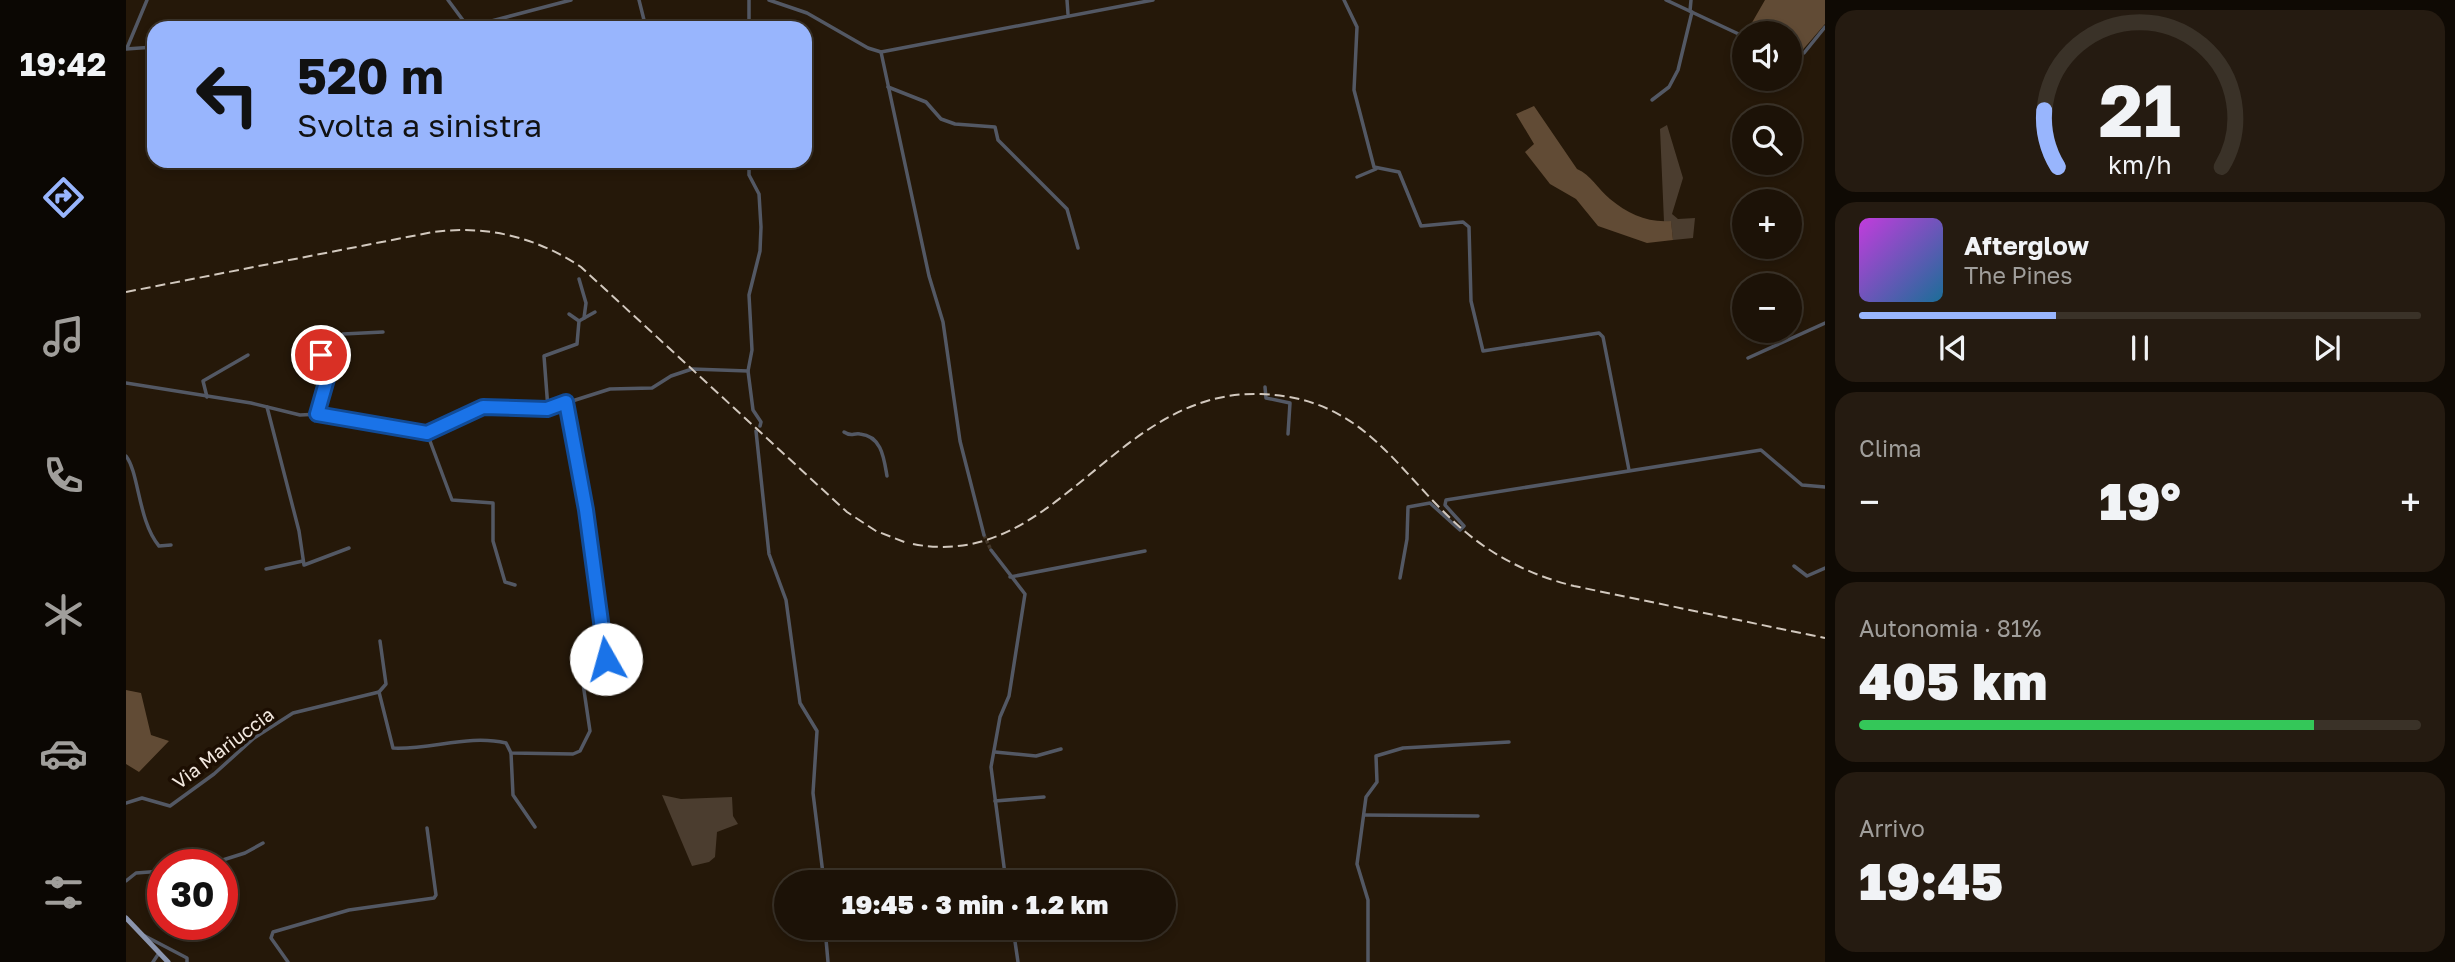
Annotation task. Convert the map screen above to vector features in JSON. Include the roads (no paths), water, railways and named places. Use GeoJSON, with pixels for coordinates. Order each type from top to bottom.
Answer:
{"type":"FeatureCollection","features":[{"type":"Feature","properties":{"kind":"main road"},"geometry":{"type":"LineString","coordinates":[[126,918],[168,962]]}},
{"type":"Feature","properties":{"kind":"street"},"geometry":{"type":"LineString","coordinates":[[147,0],[126,49],[147,48]]}},
{"type":"Feature","properties":{"kind":"street"},"geometry":{"type":"LineString","coordinates":[[448,0],[463,21]]}},
{"type":"Feature","properties":{"kind":"street"},"geometry":{"type":"LineString","coordinates":[[490,21],[571,0]]}},
{"type":"Feature","properties":{"kind":"street"},"geometry":{"type":"LineString","coordinates":[[639,0],[644,21]]}},
{"type":"Feature","properties":{"kind":"street"},"geometry":{"type":"LineString","coordinates":[[749,0],[749,21]]}},
{"type":"Feature","properties":{"kind":"street"},"geometry":{"type":"LineString","coordinates":[[769,0],[795,7],[867,48],[881,51],[979,35],[1069,14],[1153,0]]}},
{"type":"Feature","properties":{"kind":"street"},"geometry":{"type":"LineString","coordinates":[[1067,0],[1069,14]]}},
{"type":"Feature","properties":{"kind":"street"},"geometry":{"type":"LineString","coordinates":[[1344,0],[1357,27],[1354,90],[1376,169]]}},
{"type":"Feature","properties":{"kind":"street"},"geometry":{"type":"LineString","coordinates":[[1665,0],[1732,31]]}},
{"type":"Feature","properties":{"kind":"street"},"geometry":{"type":"LineString","coordinates":[[1652,100],[1669,87],[1678,70],[1691,0]]}},
{"type":"Feature","properties":{"kind":"street"},"geometry":{"type":"LineString","coordinates":[[1802,54],[1825,27]]}},
{"type":"Feature","properties":{"kind":"street"},"geometry":{"type":"LineString","coordinates":[[881,51],[929,276],[943,322],[960,441],[984,535]]}},
{"type":"Feature","properties":{"kind":"street"},"geometry":{"type":"LineString","coordinates":[[888,87],[926,102],[935,114],[948,121],[995,127],[998,140],[1067,209],[1078,248]]}},
{"type":"Feature","properties":{"kind":"street"},"geometry":{"type":"LineString","coordinates":[[749,168],[749,175],[759,194],[761,227],[760,251],[749,295],[752,350],[748,371],[753,410],[761,422],[760,426]]}},
{"type":"Feature","properties":{"kind":"street"},"geometry":{"type":"LineString","coordinates":[[1357,177],[1376,169],[1394,169],[1399,172],[1422,226],[1463,222],[1469,227],[1471,301],[1483,351],[1596,332],[1601,334],[1629,470]]}},
{"type":"Feature","properties":{"kind":"street"},"geometry":{"type":"LineString","coordinates":[[548,408],[544,356],[577,344],[586,303],[579,279]]}},
{"type":"Feature","properties":{"kind":"street"},"geometry":{"type":"LineString","coordinates":[[569,314],[581,319],[595,312]]}},
{"type":"Feature","properties":{"kind":"street"},"geometry":{"type":"LineString","coordinates":[[1748,358],[1825,324]]}},
{"type":"Feature","properties":{"kind":"street"},"geometry":{"type":"LineString","coordinates":[[317,414],[327,379],[318,356],[333,356],[344,334],[383,332]]}},
{"type":"Feature","properties":{"kind":"street"},"geometry":{"type":"LineString","coordinates":[[207,397],[203,381],[248,355]]}},
{"type":"Feature","properties":{"kind":"street"},"geometry":{"type":"LineString","coordinates":[[126,383],[300,415],[317,414],[427,433],[483,407],[548,408],[589,394],[629,388],[652,388],[677,373],[692,369],[748,371]]}},
{"type":"Feature","properties":{"kind":"street"},"geometry":{"type":"LineString","coordinates":[[1265,387],[1266,398],[1290,402],[1288,434]]}},
{"type":"Feature","properties":{"kind":"street"},"geometry":{"type":"LineString","coordinates":[[511,753],[578,753],[590,731],[581,670],[606,659],[586,510],[566,402]]}},
{"type":"Feature","properties":{"kind":"street"},"geometry":{"type":"LineString","coordinates":[[267,407],[299,531],[304,565],[318,562],[349,548]]}},
{"type":"Feature","properties":{"kind":"street"},"geometry":{"type":"LineString","coordinates":[[756,431],[769,554],[786,600],[800,703],[817,731],[813,793],[823,870]]}},
{"type":"Feature","properties":{"kind":"street"},"geometry":{"type":"LineString","coordinates":[[844,432],[852,436],[863,434],[881,448],[887,476]]}},
{"type":"Feature","properties":{"kind":"street"},"geometry":{"type":"LineString","coordinates":[[427,433],[452,500],[493,503],[494,543],[505,582],[514,585]]}},
{"type":"Feature","properties":{"kind":"street"},"geometry":{"type":"LineString","coordinates":[[1400,578],[1407,538],[1408,507],[1430,503],[1460,530],[1463,525],[1445,505],[1447,500],[1761,450],[1802,485],[1825,487]]}},
{"type":"Feature","properties":{"kind":"street"},"geometry":{"type":"LineString","coordinates":[[126,456],[140,507],[153,537],[159,546],[171,545]]}},
{"type":"Feature","properties":{"kind":"street"},"geometry":{"type":"LineString","coordinates":[[991,550],[1010,577],[1023,589],[1025,610],[1009,696],[1000,717],[990,775],[1004,870]]}},
{"type":"Feature","properties":{"kind":"street"},"geometry":{"type":"LineString","coordinates":[[1010,577],[1145,551]]}},
{"type":"Feature","properties":{"kind":"street"},"geometry":{"type":"LineString","coordinates":[[266,569],[303,561]]}},
{"type":"Feature","properties":{"kind":"street"},"geometry":{"type":"LineString","coordinates":[[1794,566],[1807,576],[1825,568]]}},
{"type":"Feature","properties":{"kind":"street"},"geometry":{"type":"LineString","coordinates":[[380,641],[386,684],[379,692],[388,741],[393,748],[436,747],[474,739],[506,743],[511,753],[513,795],[535,827]]}},
{"type":"Feature","properties":{"kind":"street","name":"Via Mariuccia"},"geometry":{"type":"LineString","coordinates":[[126,803],[142,798],[170,806],[214,774],[254,738],[293,713],[379,692]]}},
{"type":"Feature","properties":{"kind":"street"},"geometry":{"type":"LineString","coordinates":[[1368,962],[1368,900],[1357,864],[1366,797],[1377,782],[1378,754],[1441,745],[1509,742]]}},
{"type":"Feature","properties":{"kind":"street"},"geometry":{"type":"LineString","coordinates":[[995,752],[1036,756],[1061,749]]}},
{"type":"Feature","properties":{"kind":"street"},"geometry":{"type":"LineString","coordinates":[[995,801],[1044,797]]}},
{"type":"Feature","properties":{"kind":"street"},"geometry":{"type":"LineString","coordinates":[[1364,816],[1478,816]]}},
{"type":"Feature","properties":{"kind":"street"},"geometry":{"type":"LineString","coordinates":[[289,962],[271,938],[272,932],[349,910],[434,898],[436,895],[427,828]]}},
{"type":"Feature","properties":{"kind":"street"},"geometry":{"type":"LineString","coordinates":[[238,855],[263,843]]}},
{"type":"Feature","properties":{"kind":"street"},"geometry":{"type":"LineString","coordinates":[[126,881],[136,873],[147,873]]}},
{"type":"Feature","properties":{"kind":"street"},"geometry":{"type":"LineString","coordinates":[[141,934],[187,958],[187,962]]}},
{"type":"Feature","properties":{"kind":"street"},"geometry":{"type":"LineString","coordinates":[[826,940],[828,962]]}},
{"type":"Feature","properties":{"kind":"street"},"geometry":{"type":"LineString","coordinates":[[1015,940],[1018,962]]}},
{"type":"Feature","properties":{"kind":"street"},"geometry":{"type":"LineString","coordinates":[[153,962],[159,953]]}},
{"type":"Feature","properties":{"kind":"tunnel"},"geometry":{"type":"LineString","coordinates":[[984,535],[991,550]]}},
{"type":"Feature","properties":{"kind":"railway"},"geometry":{"type":"LineString","coordinates":[[126,292],[433,232],[473,230],[529,241],[581,267],[847,512],[876,531],[907,543]]}},
{"type":"Feature","properties":{"kind":"railway"},"geometry":{"type":"LineString","coordinates":[[913,544],[963,545],[1007,532],[1048,508],[1124,447],[1165,419],[1210,400],[1261,394],[1297,398],[1327,408],[1352,423],[1375,440],[1462,529],[1501,557],[1529,571],[1574,586],[1825,638]]}}]}
